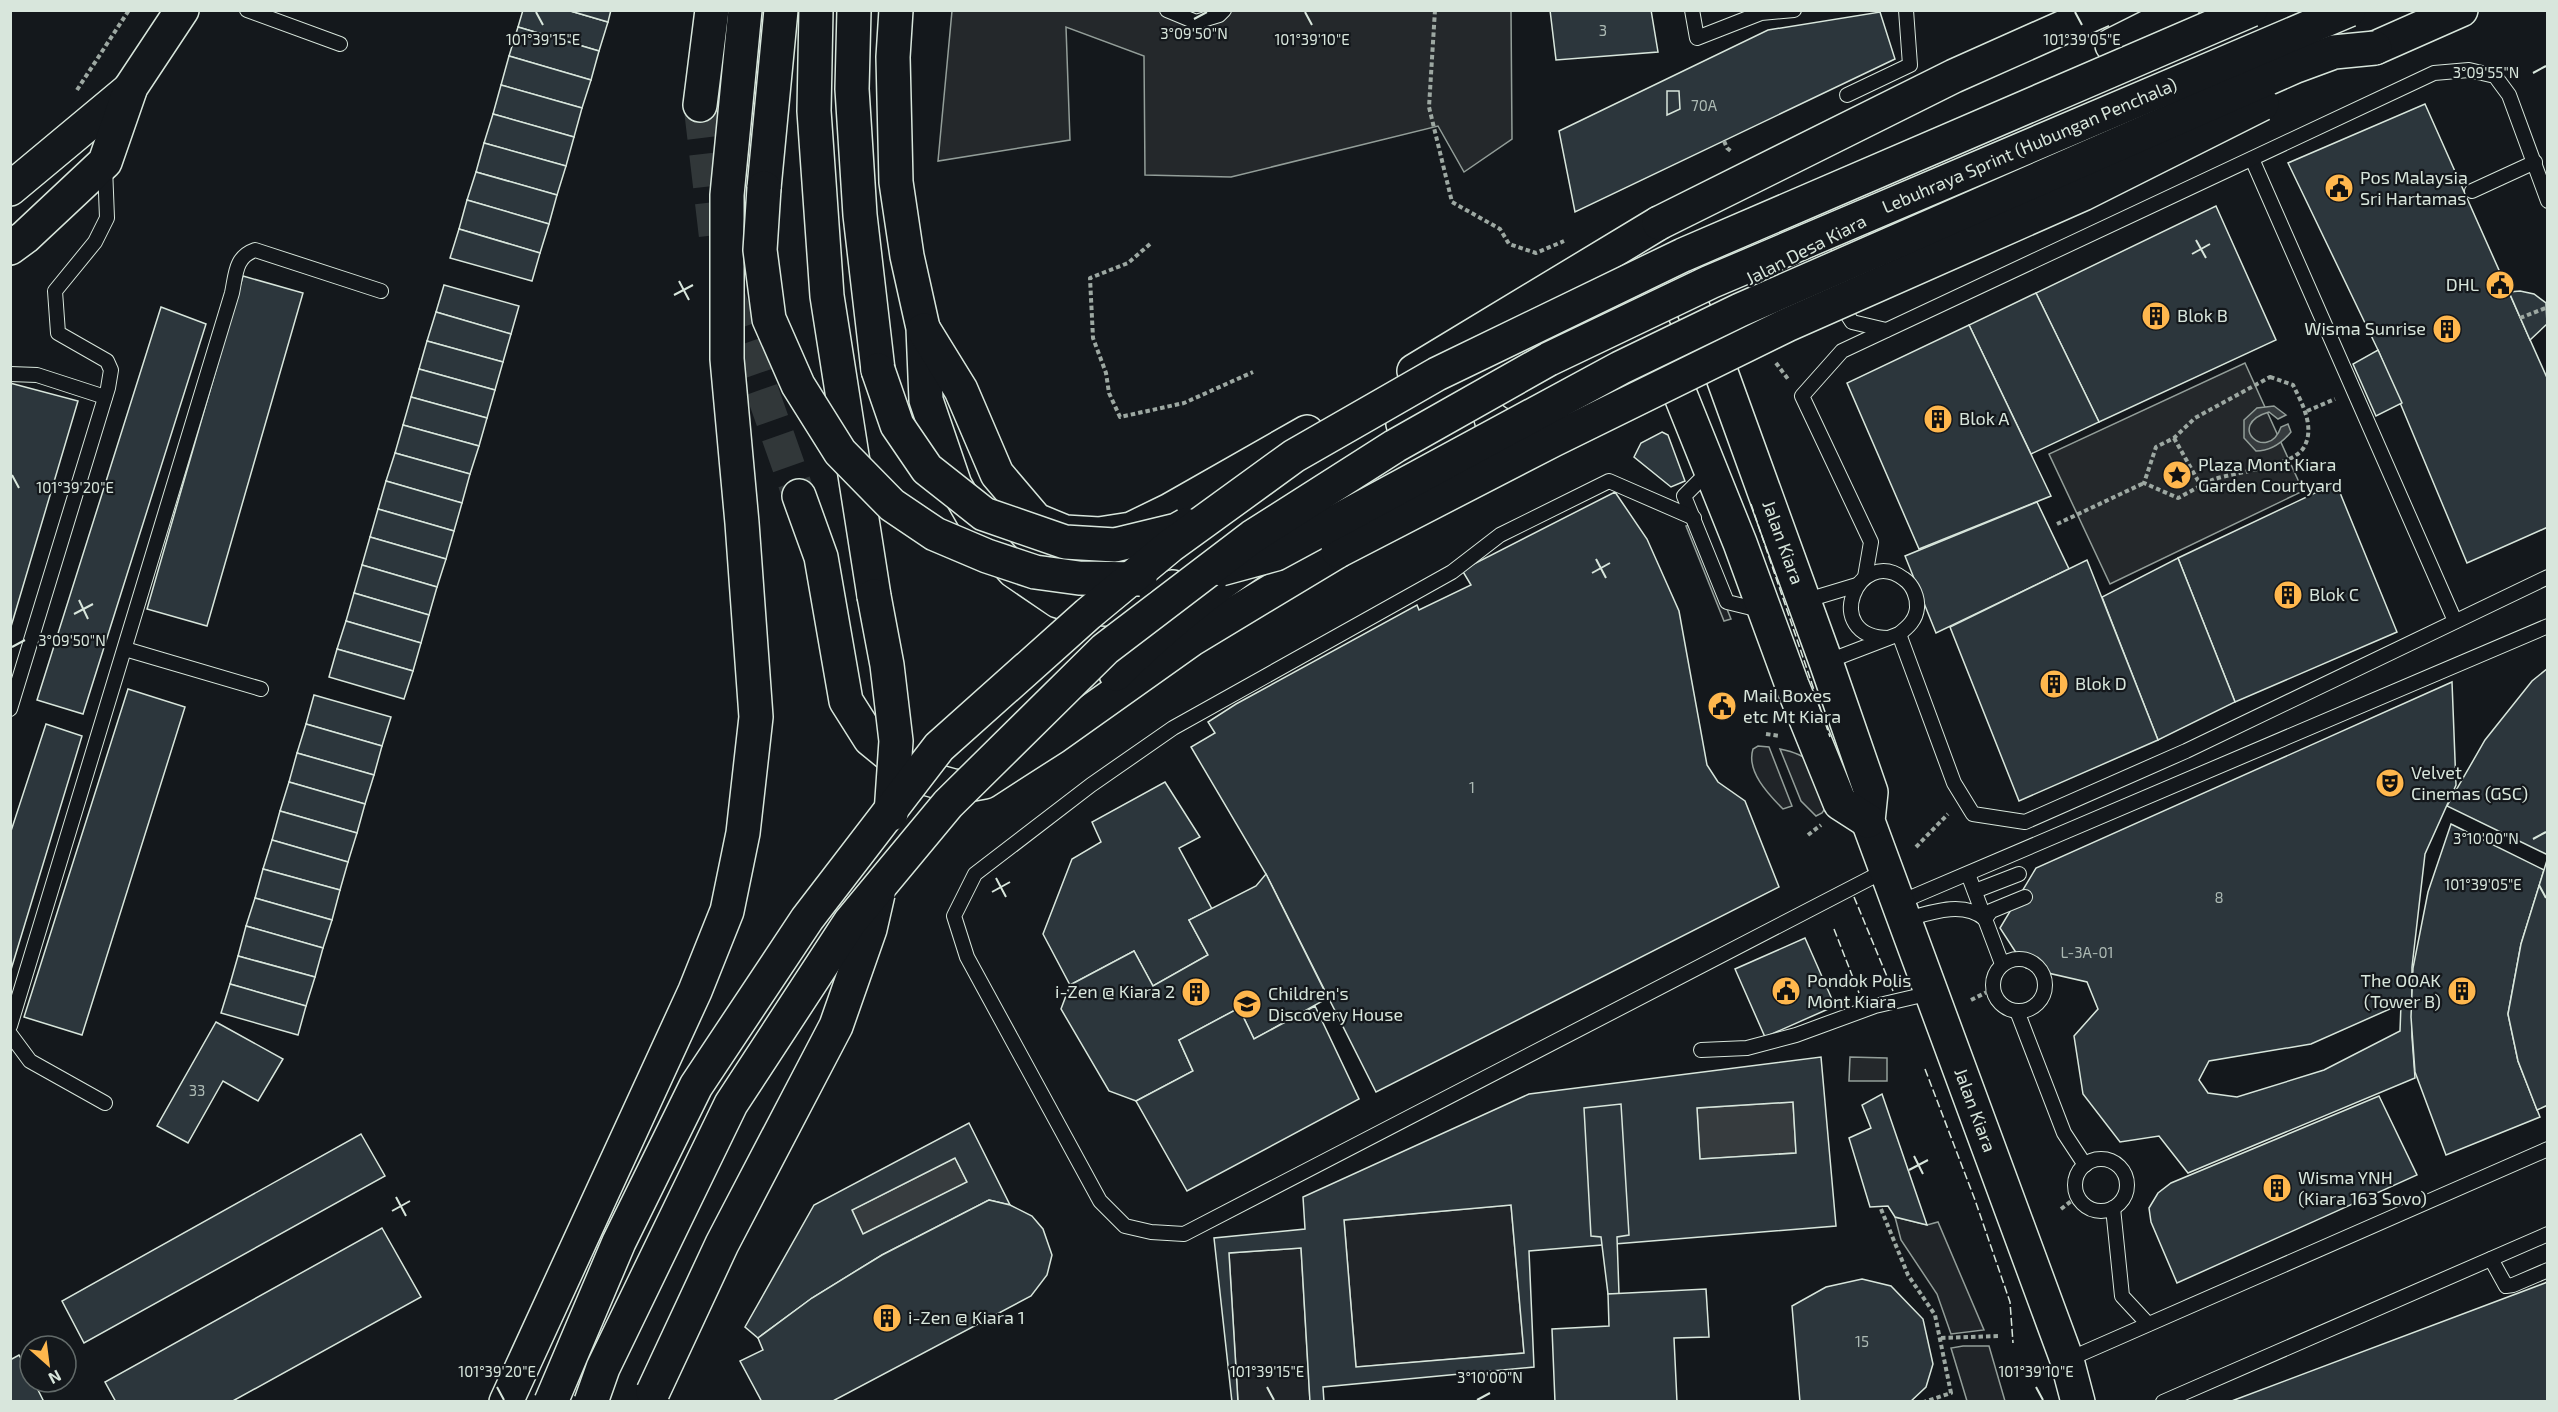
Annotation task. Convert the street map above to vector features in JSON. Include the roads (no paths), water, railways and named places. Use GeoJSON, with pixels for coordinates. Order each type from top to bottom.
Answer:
{"type":"FeatureCollection","features":[{"type":"Feature","properties":{"kind":"main road"},"geometry":{"type":"LineString","coordinates":[[10,189],[131,87],[182,10]]}},
{"type":"Feature","properties":{"kind":"main road"},"geometry":{"type":"LineString","coordinates":[[700,105],[712,10]]}},
{"type":"Feature","properties":{"kind":"main road"},"geometry":{"type":"LineString","coordinates":[[506,1401],[694,991],[727,911],[743,833],[756,717],[727,359],[727,195],[745,10]]}},
{"type":"Feature","properties":{"kind":"main road"},"geometry":{"type":"LineString","coordinates":[[781,10],[760,250],[769,319],[798,386],[840,452],[892,505],[935,534],[987,556],[1035,572],[1079,578],[1161,579],[1228,568],[1276,554],[1620,368],[1740,310],[2296,66],[2334,52],[2375,48]]}},
{"type":"Feature","properties":{"kind":"main road"},"geometry":{"type":"LineString","coordinates":[[650,1397],[722,1244],[836,1026],[870,929],[889,837],[896,741],[887,664],[874,596],[827,296],[814,111],[816,10]]}},
{"type":"Feature","properties":{"kind":"main road"},"geometry":{"type":"LineString","coordinates":[[854,10],[852,89],[860,215],[878,370],[897,425],[927,469],[984,514],[1065,542],[1115,545],[1177,530],[1258,492],[1510,332],[1630,267],[2102,50],[2182,10]]}},
{"type":"Feature","properties":{"kind":"main road"},"geometry":{"type":"LineString","coordinates":[[896,10],[893,57],[896,183],[907,256],[923,328],[926,400],[955,484],[987,541],[1014,572],[1058,602],[1078,607],[1106,609],[1137,606],[1168,591],[1240,530],[1556,330],[1758,225],[2219,10]]}},
{"type":"Feature","properties":{"kind":"main road"},"geometry":{"type":"LineString","coordinates":[[923,328],[961,390],[997,474],[1036,520],[1065,532],[1100,534],[1131,529],[1170,510],[1436,359],[1659,223],[1954,76],[2102,10]]}},
{"type":"Feature","properties":{"kind":"main road"},"geometry":{"type":"LineString","coordinates":[[551,1401],[618,1242],[696,1086],[807,919],[939,747],[1097,606],[1170,546],[1294,456],[1437,374],[1683,255],[2251,10]]}},
{"type":"Feature","properties":{"kind":"main road","name":"Jalan Desa Kiara"},"geometry":{"type":"LineString","coordinates":[[1054,737],[1154,636],[1225,580],[1382,474],[1507,397],[1653,328],[1701,295],[1961,172],[2320,10]]}},
{"type":"Feature","properties":{"kind":"main road","name":"Lebuhraya Sprint (Hubungan Penchala)"},"geometry":{"type":"LineString","coordinates":[[1701,295],[2349,10]]}},
{"type":"Feature","properties":{"kind":"main road"},"geometry":{"type":"LineString","coordinates":[[799,496],[821,557],[846,701],[870,739],[914,775],[957,787],[984,782],[1054,737],[1192,639],[1338,551],[1553,440],[1787,325],[2083,194],[2375,48],[2462,10]]}},
{"type":"Feature","properties":{"kind":"main road"},"geometry":{"type":"LineString","coordinates":[[10,248],[105,173],[131,87]]}},
{"type":"Feature","properties":{"kind":"main road","name":"Jalan Kiara"},"geometry":{"type":"LineString","coordinates":[[1675,267],[1701,295],[1722,375],[1871,792],[1868,821],[2067,1360],[2078,1401]]}},
{"type":"Feature","properties":{"kind":"main road"},"geometry":{"type":"LineString","coordinates":[[1637,287],[1711,469],[1792,685],[1840,803],[1868,821]]}},
{"type":"Feature","properties":{"kind":"main road"},"geometry":{"type":"LineString","coordinates":[[591,1401],[603,1368],[731,1104],[850,922],[948,804],[1105,650],[1252,537],[1395,446],[1549,359],[1701,295]]}},
{"type":"Feature","properties":{"kind":"lane"},"geometry":{"type":"LineString","coordinates":[[247,10],[340,44]]}},
{"type":"Feature","properties":{"kind":"lane"},"geometry":{"type":"LineString","coordinates":[[1167,10],[1196,22],[1219,15],[1224,10]]}},
{"type":"Feature","properties":{"kind":"lane"},"geometry":{"type":"LineString","coordinates":[[1692,10],[1697,38],[1761,13],[1794,10]]}},
{"type":"Feature","properties":{"kind":"lane"},"geometry":{"type":"LineString","coordinates":[[1847,95],[1910,65],[1906,10]]}},
{"type":"Feature","properties":{"kind":"lane"},"geometry":{"type":"LineString","coordinates":[[1894,636],[1877,638],[1866,634],[1852,617],[1850,606],[1852,594],[1861,581],[1871,542],[1802,396],[1842,351],[2434,73],[2469,70],[2495,76],[2509,95],[2535,162],[2547,201]]}},
{"type":"Feature","properties":{"kind":"lane"},"geometry":{"type":"LineString","coordinates":[[2252,159],[2455,621]]}},
{"type":"Feature","properties":{"kind":"lane"},"geometry":{"type":"LineString","coordinates":[[2472,190],[2535,162]]}},
{"type":"Feature","properties":{"kind":"lane"},"geometry":{"type":"LineString","coordinates":[[10,709],[107,392],[111,370],[107,361],[58,333],[55,291],[95,242],[107,218],[105,173]]}},
{"type":"Feature","properties":{"kind":"lane"},"geometry":{"type":"LineString","coordinates":[[1886,330],[1852,322],[1841,308],[1834,289],[1833,267],[1840,248],[1893,206]]}},
{"type":"Feature","properties":{"kind":"lane"},"geometry":{"type":"LineString","coordinates":[[10,1026],[232,293],[237,266],[245,253],[255,250],[381,291]]}},
{"type":"Feature","properties":{"kind":"lane"},"geometry":{"type":"LineString","coordinates":[[10,374],[37,375],[107,392]]}},
{"type":"Feature","properties":{"kind":"lane"},"geometry":{"type":"LineString","coordinates":[[1711,469],[1684,496],[1727,602],[1766,611]]}},
{"type":"Feature","properties":{"kind":"lane"},"geometry":{"type":"LineString","coordinates":[[1694,518],[1609,481],[1500,535],[1452,572],[1173,728],[1091,785],[975,874],[954,916],[972,967],[1100,1201],[1125,1226],[1150,1232],[1184,1233],[1886,870]]}},
{"type":"Feature","properties":{"kind":"lane"},"geometry":{"type":"LineString","coordinates":[[1804,602],[1885,572],[1905,579],[1912,587],[1917,608],[1908,627],[1894,636],[1826,662]]}},
{"type":"Feature","properties":{"kind":"lane"},"geometry":{"type":"LineString","coordinates":[[1894,636],[1954,783],[1973,814],[2025,822],[2186,751],[2547,577]]}},
{"type":"Feature","properties":{"kind":"lane"},"geometry":{"type":"LineString","coordinates":[[1901,911],[1968,874],[2547,626]]}},
{"type":"Feature","properties":{"kind":"lane"},"geometry":{"type":"LineString","coordinates":[[125,649],[261,689]]}},
{"type":"Feature","properties":{"kind":"lane"},"geometry":{"type":"LineString","coordinates":[[1968,874],[2002,964]]}},
{"type":"Feature","properties":{"kind":"lane"},"geometry":{"type":"LineString","coordinates":[[1975,891],[2019,874]]}},
{"type":"Feature","properties":{"kind":"lane"},"geometry":{"type":"LineString","coordinates":[[1985,920],[1991,911],[2025,897]]}},
{"type":"Feature","properties":{"kind":"lane"},"geometry":{"type":"LineString","coordinates":[[1901,911],[1963,910],[1976,912],[1985,920]]}},
{"type":"Feature","properties":{"kind":"lane"},"geometry":{"type":"LineString","coordinates":[[2019,958],[2035,963],[2045,977],[2046,986],[2040,1001],[2026,1011],[2017,1011],[2001,1004],[1993,988],[1993,980],[2002,964],[2019,958]]}},
{"type":"Feature","properties":{"kind":"lane"},"geometry":{"type":"LineString","coordinates":[[1701,1050],[1747,1048],[1796,1035],[1875,1006],[1931,993]]}},
{"type":"Feature","properties":{"kind":"lane"},"geometry":{"type":"LineString","coordinates":[[2017,1011],[2064,1133],[2085,1165]]}},
{"type":"Feature","properties":{"kind":"lane"},"geometry":{"type":"LineString","coordinates":[[10,1034],[30,1061],[105,1103]]}},
{"type":"Feature","properties":{"kind":"lane"},"geometry":{"type":"LineString","coordinates":[[2067,1360],[2547,1149]]}},
{"type":"Feature","properties":{"kind":"lane"},"geometry":{"type":"LineString","coordinates":[[2110,1160],[2123,1171],[2127,1188],[2120,1203],[2113,1208],[2097,1210],[2089,1208],[2078,1196],[2076,1179],[2085,1165],[2093,1161],[2110,1160]]}},
{"type":"Feature","properties":{"kind":"lane"},"geometry":{"type":"LineString","coordinates":[[2113,1208],[2122,1296],[2148,1324]]}},
{"type":"Feature","properties":{"kind":"lane"},"geometry":{"type":"LineString","coordinates":[[2163,1401],[2547,1234]]}},
{"type":"Feature","properties":{"kind":"lane"},"geometry":{"type":"LineString","coordinates":[[2491,1259],[2506,1286],[2547,1270]]}},
{"type":"Feature","properties":{"kind":"tunnel"},"geometry":{"type":"LineString","coordinates":[[700,105],[716,241]]}},
{"type":"Feature","properties":{"kind":"tunnel"},"geometry":{"type":"LineString","coordinates":[[729,297],[799,496]]}},
{"type":"Feature","properties":{"kind":"place","name":"Pos Malaysia Sri Hartamas"},"geometry":{"type":"Point","coordinates":[2339,188]}},
{"type":"Feature","properties":{"kind":"place","name":"DHL"},"geometry":{"type":"Point","coordinates":[2500,285]}},
{"type":"Feature","properties":{"kind":"place","name":"Blok B"},"geometry":{"type":"Point","coordinates":[2156,316]}},
{"type":"Feature","properties":{"kind":"place","name":"Wisma Sunrise"},"geometry":{"type":"Point","coordinates":[2447,329]}},
{"type":"Feature","properties":{"kind":"place","name":"Blok A"},"geometry":{"type":"Point","coordinates":[1938,419]}},
{"type":"Feature","properties":{"kind":"place","name":"Plaza Mont Kiara Garden Courtyard"},"geometry":{"type":"Point","coordinates":[2177,475]}},
{"type":"Feature","properties":{"kind":"place","name":"Blok C"},"geometry":{"type":"Point","coordinates":[2288,595]}},
{"type":"Feature","properties":{"kind":"place","name":"Blok D"},"geometry":{"type":"Point","coordinates":[2054,684]}},
{"type":"Feature","properties":{"kind":"place","name":"Mail Boxes etc Mt Kiara"},"geometry":{"type":"Point","coordinates":[1722,706]}},
{"type":"Feature","properties":{"kind":"place","name":"Velvet Cinemas (GSC)"},"geometry":{"type":"Point","coordinates":[2390,783]}},
{"type":"Feature","properties":{"kind":"place","name":"Pondok Polis Mont Kiara"},"geometry":{"type":"Point","coordinates":[1786,991]}},
{"type":"Feature","properties":{"kind":"place","name":"The OOAK (Tower B)"},"geometry":{"type":"Point","coordinates":[2462,991]}},
{"type":"Feature","properties":{"kind":"place","name":"i-Zen @ Kiara 2"},"geometry":{"type":"Point","coordinates":[1196,992]}},
{"type":"Feature","properties":{"kind":"place","name":"Children's Discovery House"},"geometry":{"type":"Point","coordinates":[1247,1004]}},
{"type":"Feature","properties":{"kind":"place","name":"Wisma YNH (Kiara 163 Sovo)"},"geometry":{"type":"Point","coordinates":[2277,1188]}},
{"type":"Feature","properties":{"kind":"place","name":"i-Zen @ Kiara 1"},"geometry":{"type":"Point","coordinates":[887,1318]}}]}
